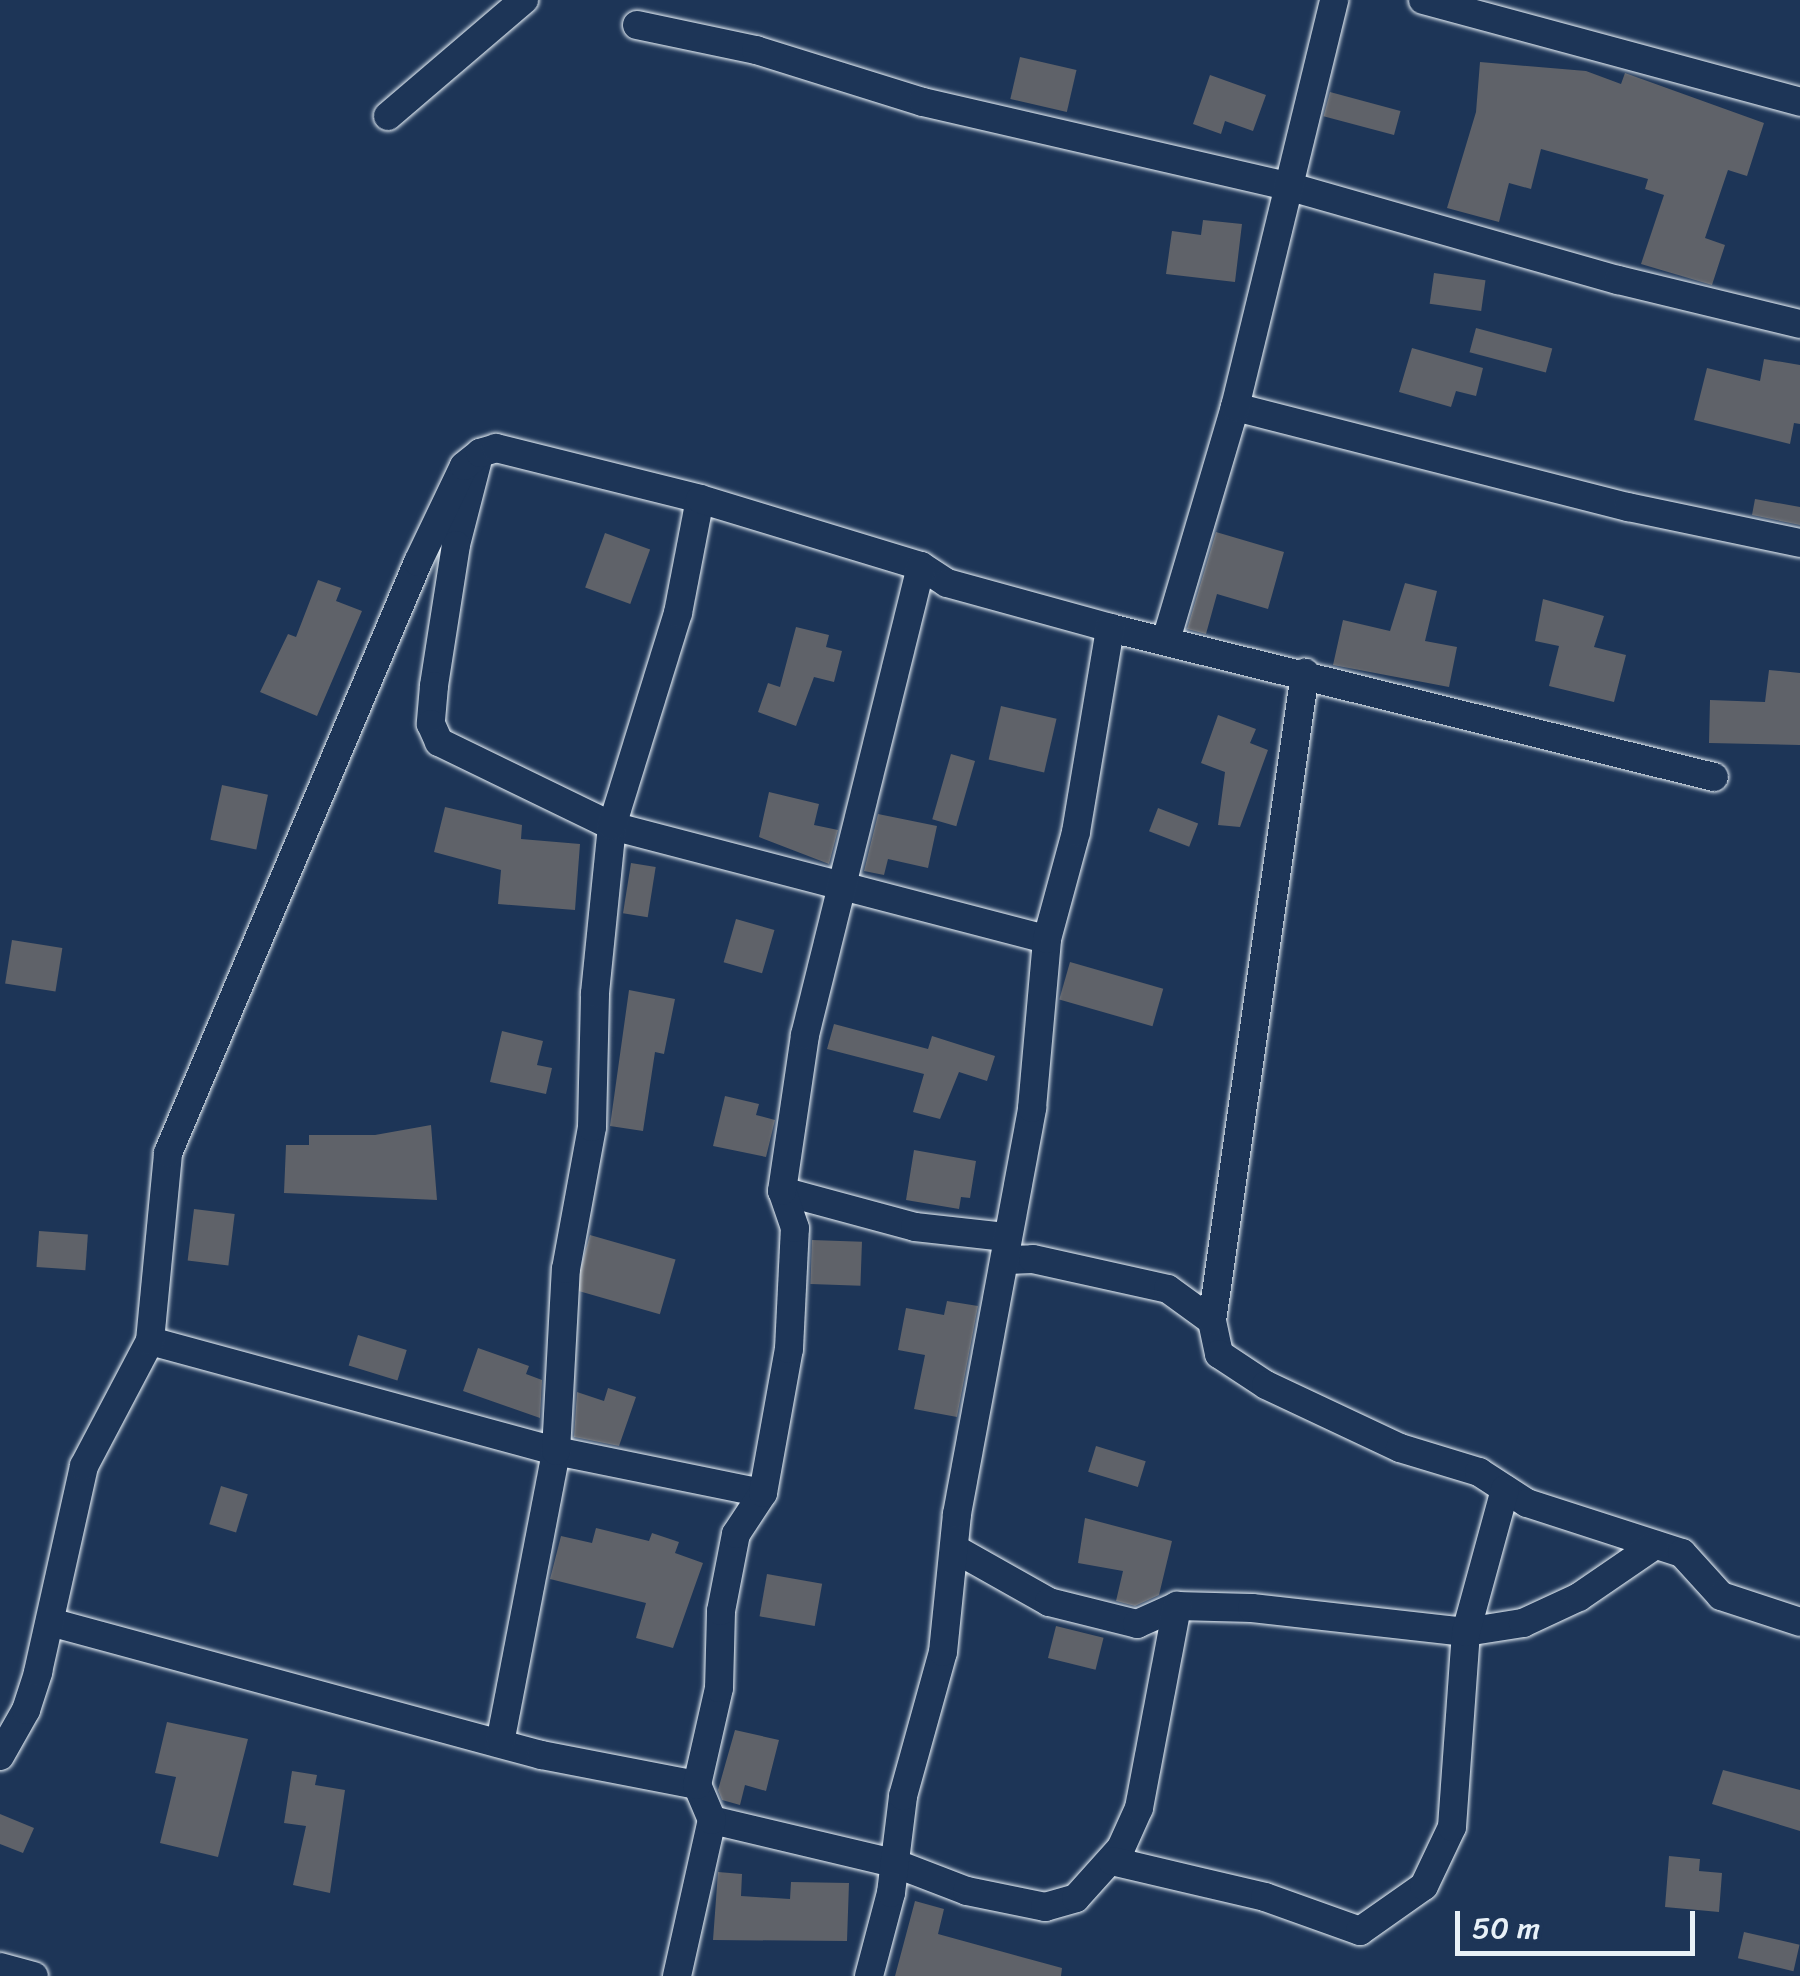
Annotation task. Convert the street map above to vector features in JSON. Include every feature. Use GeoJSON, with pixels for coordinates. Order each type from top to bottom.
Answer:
{"type":"FeatureCollection","features":[{"type":"Feature","properties":{"kind":"street"},"geometry":{"type":"LineString","coordinates":[[388,116],[524,0]]}},
{"type":"Feature","properties":{"kind":"street"},"geometry":{"type":"LineString","coordinates":[[1166,640],[1236,408],[1334,0]]}},
{"type":"Feature","properties":{"kind":"street"},"geometry":{"type":"LineString","coordinates":[[1423,0],[1800,102]]}},
{"type":"Feature","properties":{"kind":"street"},"geometry":{"type":"LineString","coordinates":[[637,25],[756,50],[923,102],[1291,187],[1618,280],[1800,324]]}},
{"type":"Feature","properties":{"kind":"street"},"geometry":{"type":"LineString","coordinates":[[1236,408],[1628,508],[1800,543]]}},
{"type":"Feature","properties":{"kind":"street"},"geometry":{"type":"LineString","coordinates":[[0,1756],[26,1710],[84,1466],[150,1341],[168,1154],[418,562],[464,466],[480,452],[496,448],[700,499],[921,566],[948,583],[1110,628],[1305,673],[1714,777]]}},
{"type":"Feature","properties":{"kind":"street"},"geometry":{"type":"LineString","coordinates":[[480,452],[456,545],[431,724],[438,742],[460,758],[612,826],[837,888],[1047,939]]}},
{"type":"Feature","properties":{"kind":"street"},"geometry":{"type":"LineString","coordinates":[[500,1743],[556,1452],[566,1270],[592,1127],[595,993],[612,826],[678,613],[700,499]]}},
{"type":"Feature","properties":{"kind":"street"},"geometry":{"type":"LineString","coordinates":[[678,1976],[712,1820],[697,1784],[719,1688],[722,1610],[736,1534],[764,1493],[793,1294],[794,1228],[782,1191],[805,1034],[837,888],[921,566]]}},
{"type":"Feature","properties":{"kind":"street"},"geometry":{"type":"LineString","coordinates":[[869,1976],[894,1863],[903,1796],[944,1652],[954,1549],[1032,1108],[1047,939],[1076,832],[1110,628]]}},
{"type":"Feature","properties":{"kind":"street"},"geometry":{"type":"LineString","coordinates":[[1305,673],[1212,1320],[1219,1354],[1266,1385],[1400,1448],[1479,1472],[1527,1503],[1682,1553],[1720,1596],[1800,1622]]}},
{"type":"Feature","properties":{"kind":"street"},"geometry":{"type":"LineString","coordinates":[[782,1191],[1007,1248],[1033,1259],[1168,1289],[1212,1320]]}},
{"type":"Feature","properties":{"kind":"street"},"geometry":{"type":"LineString","coordinates":[[150,1341],[556,1452],[764,1493]]}},
{"type":"Feature","properties":{"kind":"street"},"geometry":{"type":"LineString","coordinates":[[1112,1861],[1265,1897],[1360,1931],[1424,1886],[1452,1827],[1466,1632],[1505,1489]]}},
{"type":"Feature","properties":{"kind":"street"},"geometry":{"type":"LineString","coordinates":[[954,1549],[1050,1602],[1137,1624],[1177,1606],[1252,1608],[1466,1632],[1523,1623],[1579,1597],[1655,1544]]}},
{"type":"Feature","properties":{"kind":"street"},"geometry":{"type":"LineString","coordinates":[[712,1820],[894,1863],[968,1891],[1045,1907],[1076,1898],[1112,1861],[1139,1808],[1177,1606]]}},
{"type":"Feature","properties":{"kind":"street"},"geometry":{"type":"LineString","coordinates":[[50,1622],[500,1743],[697,1784]]}},
{"type":"Feature","properties":{"kind":"street"},"geometry":{"type":"LineString","coordinates":[[0,1967],[34,1976]]}},
{"type":"Feature","properties":{"kind":"building"},"geometry":{"type":"Polygon","coordinates":[[[1020,57],[1077,70],[1067,112],[1010,99],[1020,57]]]}},
{"type":"Feature","properties":{"kind":"building"},"geometry":{"type":"Polygon","coordinates":[[[1480,62],[1586,71],[1621,84],[1625,73],[1764,123],[1747,176],[1728,170],[1705,238],[1725,245],[1712,285],[1641,264],[1664,195],[1645,189],[1648,179],[1541,149],[1531,189],[1509,183],[1499,222],[1447,208],[1476,112],[1480,62]]]}},
{"type":"Feature","properties":{"kind":"building"},"geometry":{"type":"Polygon","coordinates":[[[1210,75],[1266,95],[1253,131],[1225,121],[1221,134],[1193,124],[1210,75]]]}},
{"type":"Feature","properties":{"kind":"building"},"geometry":{"type":"Polygon","coordinates":[[[1330,92],[1401,111],[1394,135],[1324,116],[1330,92]]]}},
{"type":"Feature","properties":{"kind":"building"},"geometry":{"type":"Polygon","coordinates":[[[1203,220],[1242,224],[1235,282],[1166,274],[1172,231],[1201,235],[1203,220]]]}},
{"type":"Feature","properties":{"kind":"building"},"geometry":{"type":"Polygon","coordinates":[[[1434,273],[1485,280],[1481,311],[1430,304],[1434,273]]]}},
{"type":"Feature","properties":{"kind":"building"},"geometry":{"type":"Polygon","coordinates":[[[1476,328],[1552,348],[1546,373],[1470,352],[1476,328]]]}},
{"type":"Feature","properties":{"kind":"building"},"geometry":{"type":"Polygon","coordinates":[[[1412,348],[1483,368],[1476,396],[1456,391],[1451,407],[1399,392],[1412,348]]]}},
{"type":"Feature","properties":{"kind":"building"},"geometry":{"type":"Polygon","coordinates":[[[1764,359],[1800,365],[1800,424],[1794,423],[1790,444],[1694,420],[1707,368],[1760,381],[1764,359]]]}},
{"type":"Feature","properties":{"kind":"building"},"geometry":{"type":"Polygon","coordinates":[[[1755,499],[1800,507],[1800,525],[1752,515],[1755,499]]]}},
{"type":"Feature","properties":{"kind":"building"},"geometry":{"type":"Polygon","coordinates":[[[1216,532],[1284,552],[1268,609],[1217,594],[1206,634],[1187,629],[1216,532]]]}},
{"type":"Feature","properties":{"kind":"building"},"geometry":{"type":"Polygon","coordinates":[[[605,533],[650,549],[630,604],[585,588],[605,533]]]}},
{"type":"Feature","properties":{"kind":"building"},"geometry":{"type":"Polygon","coordinates":[[[318,580],[341,588],[336,601],[362,611],[317,716],[260,692],[288,634],[296,637],[318,580]]]}},
{"type":"Feature","properties":{"kind":"building"},"geometry":{"type":"Polygon","coordinates":[[[1405,583],[1437,591],[1425,641],[1457,647],[1449,687],[1333,665],[1343,620],[1390,631],[1405,583]]]}},
{"type":"Feature","properties":{"kind":"building"},"geometry":{"type":"Polygon","coordinates":[[[1543,599],[1604,616],[1594,647],[1626,655],[1614,702],[1549,686],[1559,646],[1535,641],[1543,599]]]}},
{"type":"Feature","properties":{"kind":"building"},"geometry":{"type":"Polygon","coordinates":[[[796,627],[829,635],[826,647],[842,651],[834,682],[814,677],[796,726],[758,712],[768,683],[780,687],[796,627]]]}},
{"type":"Feature","properties":{"kind":"building"},"geometry":{"type":"Polygon","coordinates":[[[1769,670],[1800,673],[1800,745],[1709,743],[1710,700],[1765,702],[1769,670]]]}},
{"type":"Feature","properties":{"kind":"building"},"geometry":{"type":"Polygon","coordinates":[[[1001,706],[1057,719],[1044,772],[989,760],[1001,706]]]}},
{"type":"Feature","properties":{"kind":"building"},"geometry":{"type":"Polygon","coordinates":[[[1218,715],[1256,729],[1250,743],[1268,750],[1240,827],[1218,825],[1225,772],[1201,763],[1218,715]]]}},
{"type":"Feature","properties":{"kind":"building"},"geometry":{"type":"Polygon","coordinates":[[[951,754],[975,761],[956,826],[932,819],[951,754]]]}},
{"type":"Feature","properties":{"kind":"building"},"geometry":{"type":"Polygon","coordinates":[[[222,785],[268,795],[256,850],[210,840],[222,785]]]}},
{"type":"Feature","properties":{"kind":"building"},"geometry":{"type":"Polygon","coordinates":[[[769,792],[819,804],[814,825],[838,830],[829,864],[759,837],[769,792]]]}},
{"type":"Feature","properties":{"kind":"building"},"geometry":{"type":"Polygon","coordinates":[[[445,807],[522,825],[521,839],[580,844],[575,910],[498,904],[501,870],[434,852],[445,807]]]}},
{"type":"Feature","properties":{"kind":"building"},"geometry":{"type":"Polygon","coordinates":[[[1158,808],[1198,823],[1189,847],[1149,831],[1158,808]]]}},
{"type":"Feature","properties":{"kind":"building"},"geometry":{"type":"Polygon","coordinates":[[[878,814],[937,826],[928,868],[888,859],[884,875],[864,871],[878,814]]]}},
{"type":"Feature","properties":{"kind":"building"},"geometry":{"type":"Polygon","coordinates":[[[631,863],[656,867],[648,917],[623,913],[631,863]]]}},
{"type":"Feature","properties":{"kind":"building"},"geometry":{"type":"Polygon","coordinates":[[[736,919],[774,930],[762,973],[724,962],[736,919]]]}},
{"type":"Feature","properties":{"kind":"building"},"geometry":{"type":"Polygon","coordinates":[[[12,940],[62,948],[55,991],[5,983],[12,940]]]}},
{"type":"Feature","properties":{"kind":"building"},"geometry":{"type":"Polygon","coordinates":[[[1070,962],[1163,989],[1152,1026],[1059,999],[1070,962]]]}},
{"type":"Feature","properties":{"kind":"building"},"geometry":{"type":"Polygon","coordinates":[[[629,990],[675,999],[664,1054],[655,1052],[643,1131],[610,1126],[629,990]]]}},
{"type":"Feature","properties":{"kind":"building"},"geometry":{"type":"Polygon","coordinates":[[[834,1024],[928,1049],[932,1036],[995,1056],[987,1081],[959,1072],[940,1119],[913,1112],[924,1074],[827,1049],[834,1024]]]}},
{"type":"Feature","properties":{"kind":"building"},"geometry":{"type":"Polygon","coordinates":[[[502,1031],[543,1041],[537,1065],[552,1068],[546,1094],[490,1082],[502,1031]]]}},
{"type":"Feature","properties":{"kind":"building"},"geometry":{"type":"Polygon","coordinates":[[[725,1096],[759,1104],[756,1115],[775,1120],[766,1157],[713,1146],[725,1096]]]}},
{"type":"Feature","properties":{"kind":"building"},"geometry":{"type":"Polygon","coordinates":[[[431,1125],[437,1200],[284,1193],[286,1145],[309,1145],[309,1135],[375,1135],[431,1125]]]}},
{"type":"Feature","properties":{"kind":"building"},"geometry":{"type":"Polygon","coordinates":[[[914,1150],[976,1161],[970,1198],[961,1197],[959,1209],[906,1200],[914,1150]]]}},
{"type":"Feature","properties":{"kind":"building"},"geometry":{"type":"Polygon","coordinates":[[[194,1209],[235,1214],[228,1266],[188,1261],[194,1209]]]}},
{"type":"Feature","properties":{"kind":"building"},"geometry":{"type":"Polygon","coordinates":[[[39,1231],[88,1234],[85,1270],[36,1267],[39,1231]]]}},
{"type":"Feature","properties":{"kind":"building"},"geometry":{"type":"Polygon","coordinates":[[[590,1235],[676,1260],[660,1314],[574,1290],[590,1235]]]}},
{"type":"Feature","properties":{"kind":"building"},"geometry":{"type":"Polygon","coordinates":[[[812,1240],[862,1242],[860,1286],[810,1284],[812,1240]]]}},
{"type":"Feature","properties":{"kind":"building"},"geometry":{"type":"Polygon","coordinates":[[[947,1301],[978,1306],[957,1417],[914,1409],[925,1355],[898,1350],[906,1308],[944,1315],[947,1301]]]}},
{"type":"Feature","properties":{"kind":"building"},"geometry":{"type":"Polygon","coordinates":[[[358,1335],[407,1350],[397,1381],[349,1366],[358,1335]]]}},
{"type":"Feature","properties":{"kind":"building"},"geometry":{"type":"Polygon","coordinates":[[[478,1348],[529,1366],[526,1374],[542,1380],[540,1418],[463,1391],[478,1348]]]}},
{"type":"Feature","properties":{"kind":"building"},"geometry":{"type":"Polygon","coordinates":[[[608,1388],[636,1397],[619,1446],[574,1437],[577,1392],[604,1401],[608,1388]]]}},
{"type":"Feature","properties":{"kind":"building"},"geometry":{"type":"Polygon","coordinates":[[[1096,1446],[1146,1461],[1138,1487],[1088,1472],[1096,1446]]]}},
{"type":"Feature","properties":{"kind":"building"},"geometry":{"type":"Polygon","coordinates":[[[221,1486],[248,1494],[236,1532],[209,1524],[221,1486]]]}},
{"type":"Feature","properties":{"kind":"building"},"geometry":{"type":"Polygon","coordinates":[[[1085,1518],[1172,1541],[1159,1595],[1135,1606],[1116,1601],[1123,1571],[1078,1563],[1085,1518]]]}},
{"type":"Feature","properties":{"kind":"building"},"geometry":{"type":"Polygon","coordinates":[[[596,1528],[649,1541],[652,1533],[679,1542],[675,1553],[703,1563],[673,1648],[636,1638],[646,1603],[550,1579],[561,1536],[592,1543],[596,1528]]]}},
{"type":"Feature","properties":{"kind":"building"},"geometry":{"type":"Polygon","coordinates":[[[767,1574],[822,1584],[815,1626],[760,1616],[767,1574]]]}},
{"type":"Feature","properties":{"kind":"building"},"geometry":{"type":"Polygon","coordinates":[[[1056,1626],[1104,1638],[1096,1670],[1048,1658],[1056,1626]]]}},
{"type":"Feature","properties":{"kind":"building"},"geometry":{"type":"Polygon","coordinates":[[[167,1722],[248,1739],[218,1857],[160,1843],[176,1777],[155,1773],[167,1722]]]}},
{"type":"Feature","properties":{"kind":"building"},"geometry":{"type":"Polygon","coordinates":[[[735,1730],[779,1740],[766,1791],[745,1785],[740,1805],[722,1800],[718,1790],[735,1730]]]}},
{"type":"Feature","properties":{"kind":"building"},"geometry":{"type":"Polygon","coordinates":[[[1723,1770],[1800,1790],[1800,1831],[1712,1804],[1723,1770]]]}},
{"type":"Feature","properties":{"kind":"building"},"geometry":{"type":"Polygon","coordinates":[[[292,1771],[317,1775],[315,1785],[345,1790],[330,1893],[293,1885],[306,1826],[284,1823],[292,1771]]]}},
{"type":"Feature","properties":{"kind":"building"},"geometry":{"type":"Polygon","coordinates":[[[0,1814],[34,1828],[23,1853],[0,1844],[0,1814]]]}},
{"type":"Feature","properties":{"kind":"building"},"geometry":{"type":"Polygon","coordinates":[[[1669,1856],[1700,1859],[1699,1871],[1722,1873],[1719,1912],[1665,1907],[1669,1856]]]}},
{"type":"Feature","properties":{"kind":"building"},"geometry":{"type":"Polygon","coordinates":[[[718,1872],[742,1874],[741,1896],[790,1899],[791,1882],[849,1883],[847,1941],[713,1940],[718,1872]]]}},
{"type":"Feature","properties":{"kind":"building"},"geometry":{"type":"Polygon","coordinates":[[[915,1901],[944,1909],[938,1934],[1062,1968],[1061,1976],[895,1976],[915,1901]]]}},
{"type":"Feature","properties":{"kind":"building"},"geometry":{"type":"Polygon","coordinates":[[[1744,1932],[1800,1945],[1793,1971],[1738,1958],[1744,1932]]]}}]}
